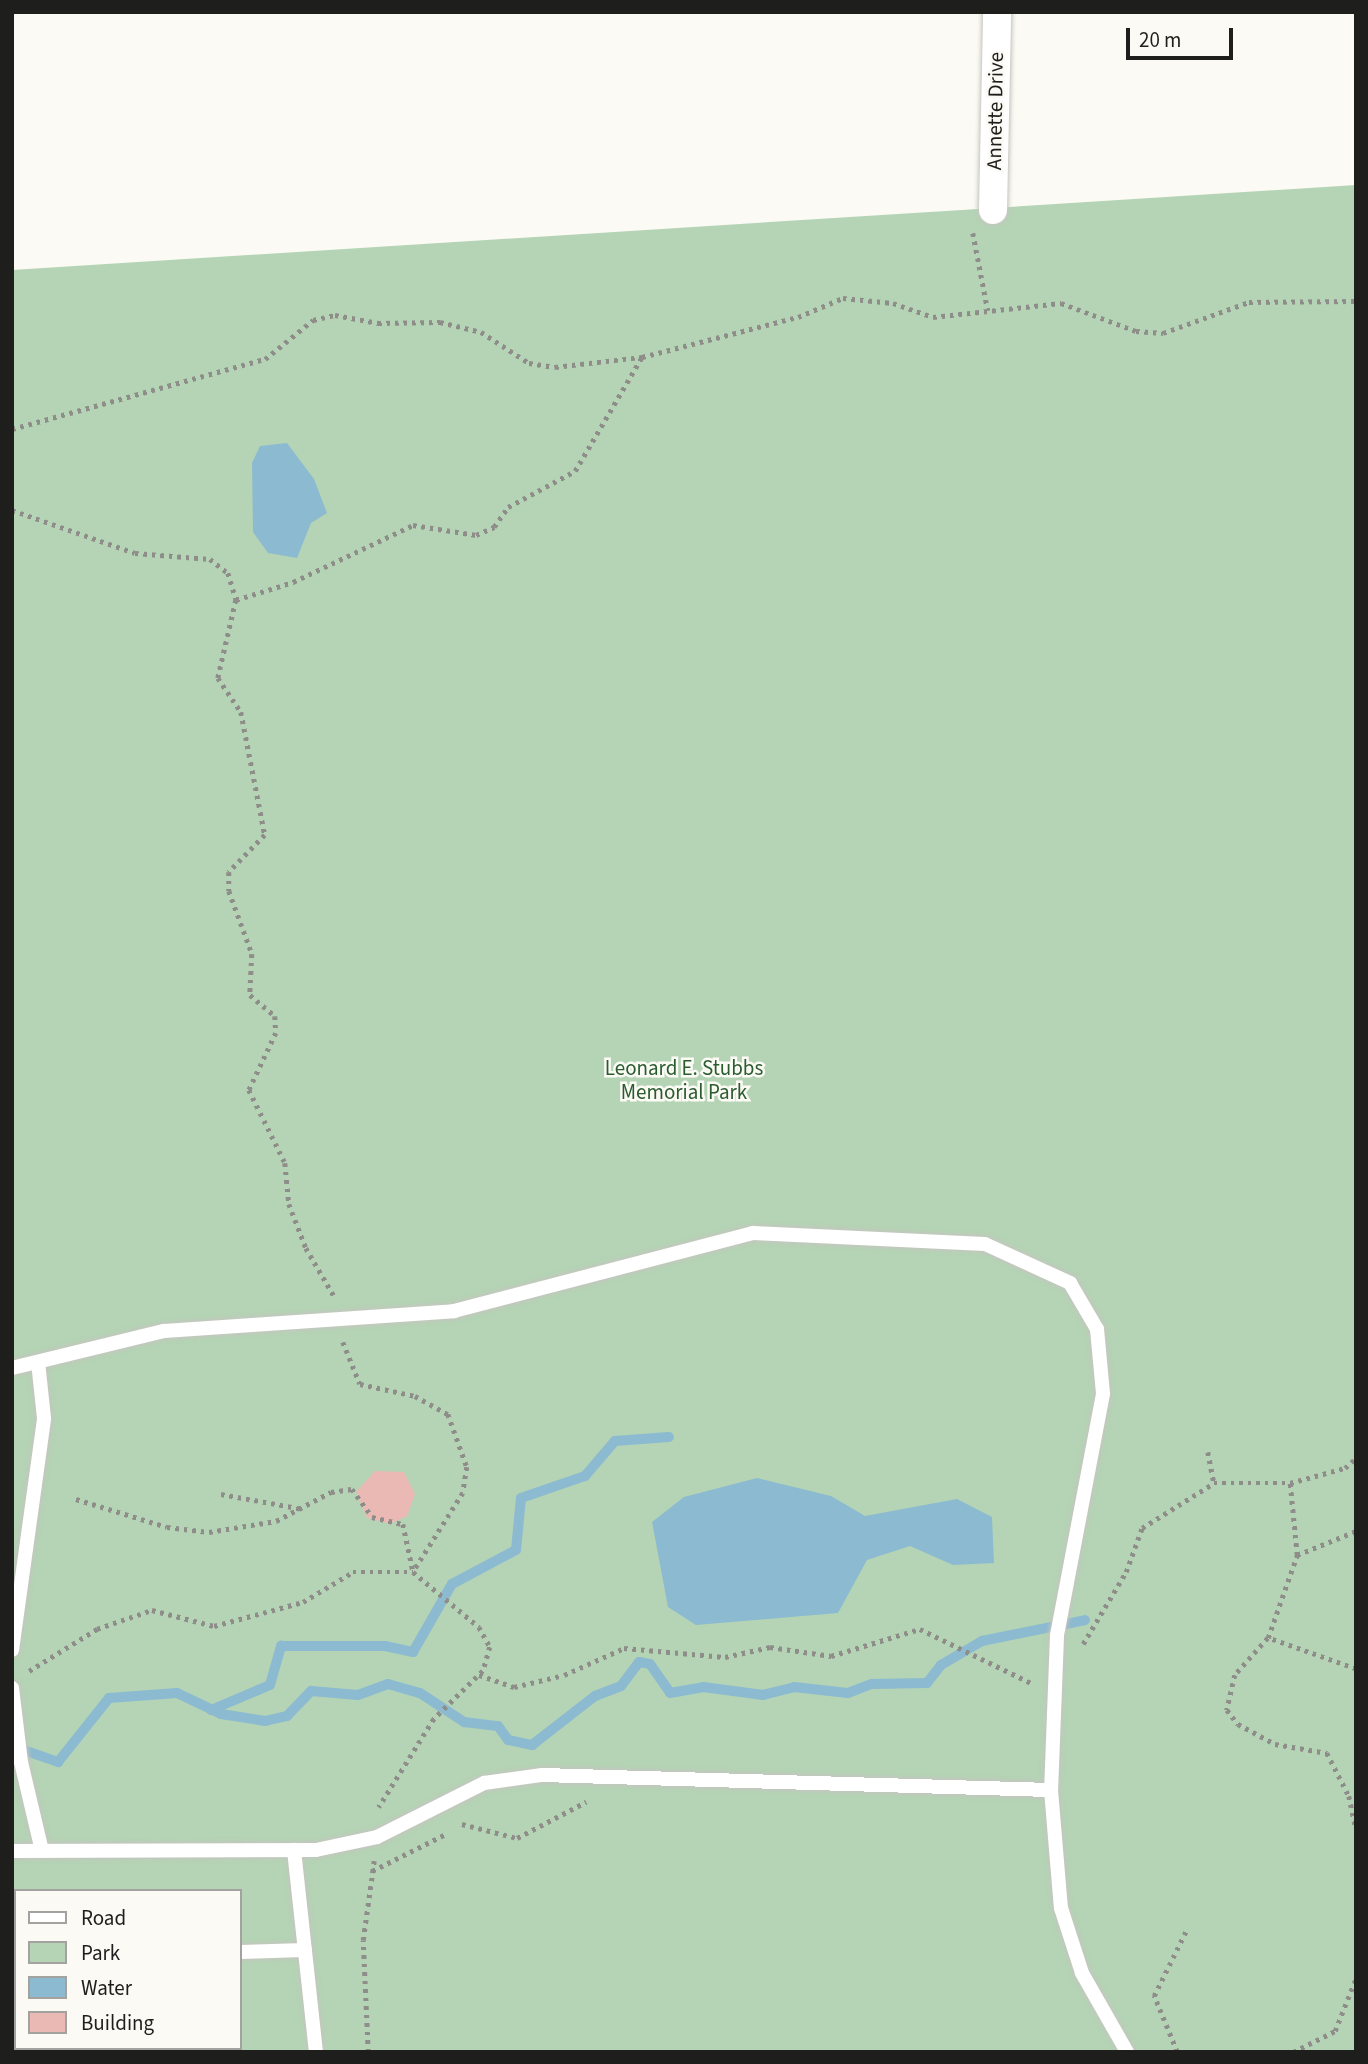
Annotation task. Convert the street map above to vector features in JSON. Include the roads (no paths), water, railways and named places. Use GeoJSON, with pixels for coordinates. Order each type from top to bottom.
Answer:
{"type":"FeatureCollection","features":[{"type":"Feature","properties":{"kind":"street","name":"Annette Drive"},"geometry":{"type":"LineString","coordinates":[[993,210],[997,12]]}},
{"type":"Feature","properties":{"kind":"lane"},"geometry":{"type":"LineString","coordinates":[[12,1368],[164,1331],[454,1311],[753,1233],[985,1244],[1070,1283],[1097,1329],[1103,1394],[1057,1636],[1051,1790],[1061,1908],[1082,1973],[1127,2052]]}},
{"type":"Feature","properties":{"kind":"lane"},"geometry":{"type":"LineString","coordinates":[[12,1650],[44,1418],[38,1362]]}},
{"type":"Feature","properties":{"kind":"lane"},"geometry":{"type":"LineString","coordinates":[[12,1688],[20,1762],[42,1851]]}},
{"type":"Feature","properties":{"kind":"lane"},"geometry":{"type":"LineString","coordinates":[[12,1851],[294,1850],[377,1837],[484,1783],[542,1775],[1051,1790]]}},
{"type":"Feature","properties":{"kind":"lane"},"geometry":{"type":"LineString","coordinates":[[294,1850],[316,2052]]}},
{"type":"Feature","properties":{"kind":"lane"},"geometry":{"type":"LineString","coordinates":[[242,1952],[305,1950]]}},
{"type":"Feature","properties":{"kind":"water"},"geometry":{"type":"Polygon","coordinates":[[[287,443],[314,479],[327,513],[311,523],[297,558],[268,553],[253,532],[252,463],[260,446],[287,443]]]}},
{"type":"Feature","properties":{"kind":"water"},"geometry":{"type":"Polygon","coordinates":[[[757,1478],[831,1496],[865,1516],[957,1499],[992,1517],[994,1563],[953,1565],[910,1546],[867,1560],[838,1613],[696,1625],[668,1607],[652,1522],[684,1497],[757,1478]]]}},
{"type":"Feature","properties":{"kind":"waterway"},"geometry":{"type":"LineString","coordinates":[[211,1710],[270,1685],[281,1646],[385,1646],[413,1652],[452,1584],[516,1550],[521,1498],[585,1476],[615,1441],[669,1437]]}},
{"type":"Feature","properties":{"kind":"waterway"},"geometry":{"type":"LineString","coordinates":[[15,1747],[58,1762],[109,1698],[177,1693],[221,1714],[265,1721],[287,1716],[311,1691],[358,1695],[388,1684],[420,1693],[464,1722],[498,1726],[508,1740],[532,1745],[595,1696],[621,1686],[639,1662],[650,1664],[670,1693],[703,1687],[763,1695],[794,1687],[848,1693],[872,1684],[927,1683],[941,1665],[982,1641],[1085,1620]]}},
{"type":"Feature","properties":{"kind":"park label","name":"Leonard E. Stubbs Memorial Park"},"geometry":{"type":"Point","coordinates":[684,1080]}}]}
